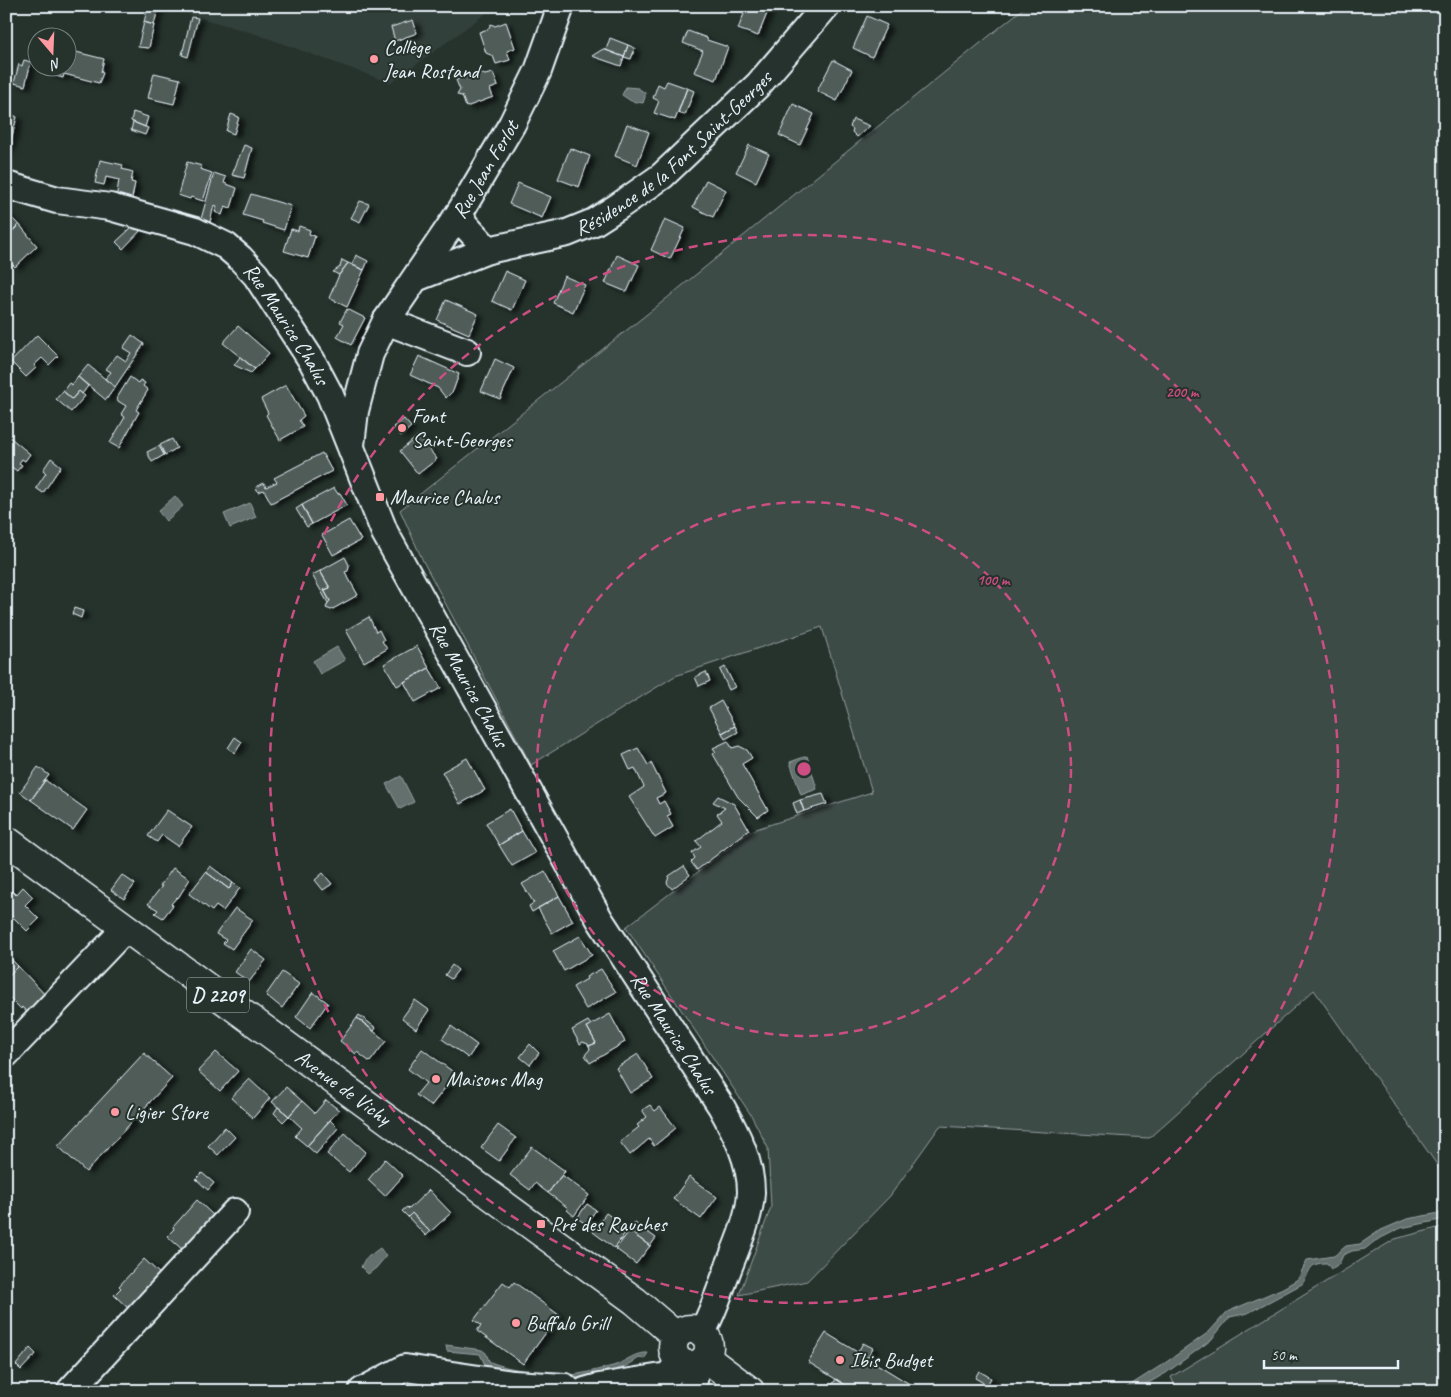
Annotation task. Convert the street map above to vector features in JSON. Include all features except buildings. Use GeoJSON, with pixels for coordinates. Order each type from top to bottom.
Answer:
{"type":"FeatureCollection","features":[{"type":"Feature","properties":{"kind":"main road","name":"Avenue de Vichy"},"geometry":{"type":"LineString","coordinates":[[6,840],[635,1301],[692,1357],[750,1391]]}},
{"type":"Feature","properties":{"kind":"street","name":"Rue Jean Ferlot"},"geometry":{"type":"LineString","coordinates":[[351,446],[355,411],[370,354],[386,321],[454,220],[512,124],[538,71],[561,6]]}},
{"type":"Feature","properties":{"kind":"street","name":"Résidence de la Font Saint-Georges"},"geometry":{"type":"LineString","coordinates":[[416,278],[479,254],[567,233],[594,222],[662,176],[758,85],[826,6]]}},
{"type":"Feature","properties":{"kind":"street","name":"Rue Maurice Chalus"},"geometry":{"type":"LineString","coordinates":[[6,185],[57,200],[110,208],[195,231],[226,246],[256,275],[312,361],[330,396],[385,533],[600,920],[721,1106],[738,1136],[746,1160],[751,1192],[745,1223],[713,1308],[692,1357]]}},
{"type":"Feature","properties":{"kind":"street"},"geometry":{"type":"LineString","coordinates":[[454,220],[464,224],[479,254]]}},
{"type":"Feature","properties":{"kind":"street"},"geometry":{"type":"LineString","coordinates":[[386,321],[467,352]]}},
{"type":"Feature","properties":{"kind":"street","name":"Rue Jean Ferlot"},"geometry":{"type":"LineString","coordinates":[[330,396],[336,386],[370,354]]}},
{"type":"Feature","properties":{"kind":"street"},"geometry":{"type":"LineString","coordinates":[[6,1054],[126,928]]}},
{"type":"Feature","properties":{"kind":"street"},"geometry":{"type":"LineString","coordinates":[[70,1391],[235,1212]]}},
{"type":"Feature","properties":{"kind":"street"},"geometry":{"type":"LineString","coordinates":[[585,1391],[668,1376],[692,1357]]}},
{"type":"Feature","properties":{"kind":"street"},"geometry":{"type":"LineString","coordinates":[[362,1391],[405,1368],[512,1384],[564,1387],[569,1391]]}},
{"type":"Feature","properties":{"kind":"shaded area","name":"Collège Jean Rostand"},"geometry":{"type":"Polygon","coordinates":[[[159,6],[496,6],[391,83],[256,34],[159,6]]]}},
{"type":"Feature","properties":{"kind":"shaded area"},"geometry":{"type":"Polygon","coordinates":[[[1026,6],[1445,6],[1445,1176],[1314,990],[1149,1138],[940,1126],[890,1196],[807,1281],[739,1295],[771,1207],[768,1148],[751,1115],[626,927],[753,830],[872,792],[822,627],[675,676],[531,765],[423,561],[400,510],[661,303],[1026,6]]]}},
{"type":"Feature","properties":{"kind":"shaded area"},"geometry":{"type":"Polygon","coordinates":[[[626,87],[638,88],[645,93],[643,103],[631,101],[622,95],[626,87]]]}},
{"type":"Feature","properties":{"kind":"shaded area"},"geometry":{"type":"Polygon","coordinates":[[[175,496],[183,506],[166,521],[158,511],[175,496]]]}},
{"type":"Feature","properties":{"kind":"shaded area"},"geometry":{"type":"Polygon","coordinates":[[[250,503],[256,517],[230,528],[224,514],[250,503]]]}},
{"type":"Feature","properties":{"kind":"shaded area"},"geometry":{"type":"Polygon","coordinates":[[[337,647],[345,660],[320,674],[313,661],[337,647]]]}},
{"type":"Feature","properties":{"kind":"shaded area"},"geometry":{"type":"Polygon","coordinates":[[[807,756],[817,789],[801,795],[790,762],[807,756]]]}},
{"type":"Feature","properties":{"kind":"shaded area"},"geometry":{"type":"Polygon","coordinates":[[[401,776],[414,802],[400,809],[386,784],[401,776]]]}},
{"type":"Feature","properties":{"kind":"shaded area"},"geometry":{"type":"Polygon","coordinates":[[[1445,1212],[1445,1219],[1401,1228],[1375,1241],[1365,1249],[1343,1255],[1339,1264],[1331,1269],[1327,1263],[1316,1264],[1311,1268],[1302,1284],[1248,1313],[1230,1317],[1211,1340],[1166,1373],[1134,1391],[1121,1391],[1209,1332],[1227,1312],[1283,1288],[1298,1279],[1307,1260],[1334,1256],[1346,1246],[1360,1244],[1379,1231],[1407,1219],[1445,1212]]]}},
{"type":"Feature","properties":{"kind":"shaded area"},"geometry":{"type":"Polygon","coordinates":[[[1445,1226],[1445,1391],[1177,1391],[1171,1377],[1395,1239],[1445,1226]]]}},
{"type":"Feature","properties":{"kind":"shaded area"},"geometry":{"type":"Polygon","coordinates":[[[380,1248],[386,1256],[368,1274],[361,1267],[365,1259],[380,1248]]]}},
{"type":"Feature","properties":{"kind":"shaded area"},"geometry":{"type":"Polygon","coordinates":[[[446,1345],[482,1350],[486,1353],[489,1361],[504,1367],[560,1375],[573,1375],[613,1366],[638,1354],[648,1353],[644,1359],[639,1358],[625,1367],[610,1372],[567,1380],[488,1368],[480,1354],[447,1351],[446,1345]]]}},
{"type":"Feature","properties":{"kind":"place","name":"Collège Jean Rostand"},"geometry":{"type":"Point","coordinates":[374,59]}},
{"type":"Feature","properties":{"kind":"place","name":"Font Saint-Georges"},"geometry":{"type":"Point","coordinates":[402,428]}},
{"type":"Feature","properties":{"kind":"place","name":"Maurice Chalus"},"geometry":{"type":"Point","coordinates":[380,497]}},
{"type":"Feature","properties":{"kind":"place","name":"Maisons Mag"},"geometry":{"type":"Point","coordinates":[436,1079]}},
{"type":"Feature","properties":{"kind":"place","name":"Ligier Store"},"geometry":{"type":"Point","coordinates":[115,1112]}},
{"type":"Feature","properties":{"kind":"place","name":"Pré des Rauches"},"geometry":{"type":"Point","coordinates":[541,1224]}},
{"type":"Feature","properties":{"kind":"place","name":"Buffalo Grill"},"geometry":{"type":"Point","coordinates":[516,1323]}},
{"type":"Feature","properties":{"kind":"place","name":"Ibis Budget"},"geometry":{"type":"Point","coordinates":[840,1360]}}]}
